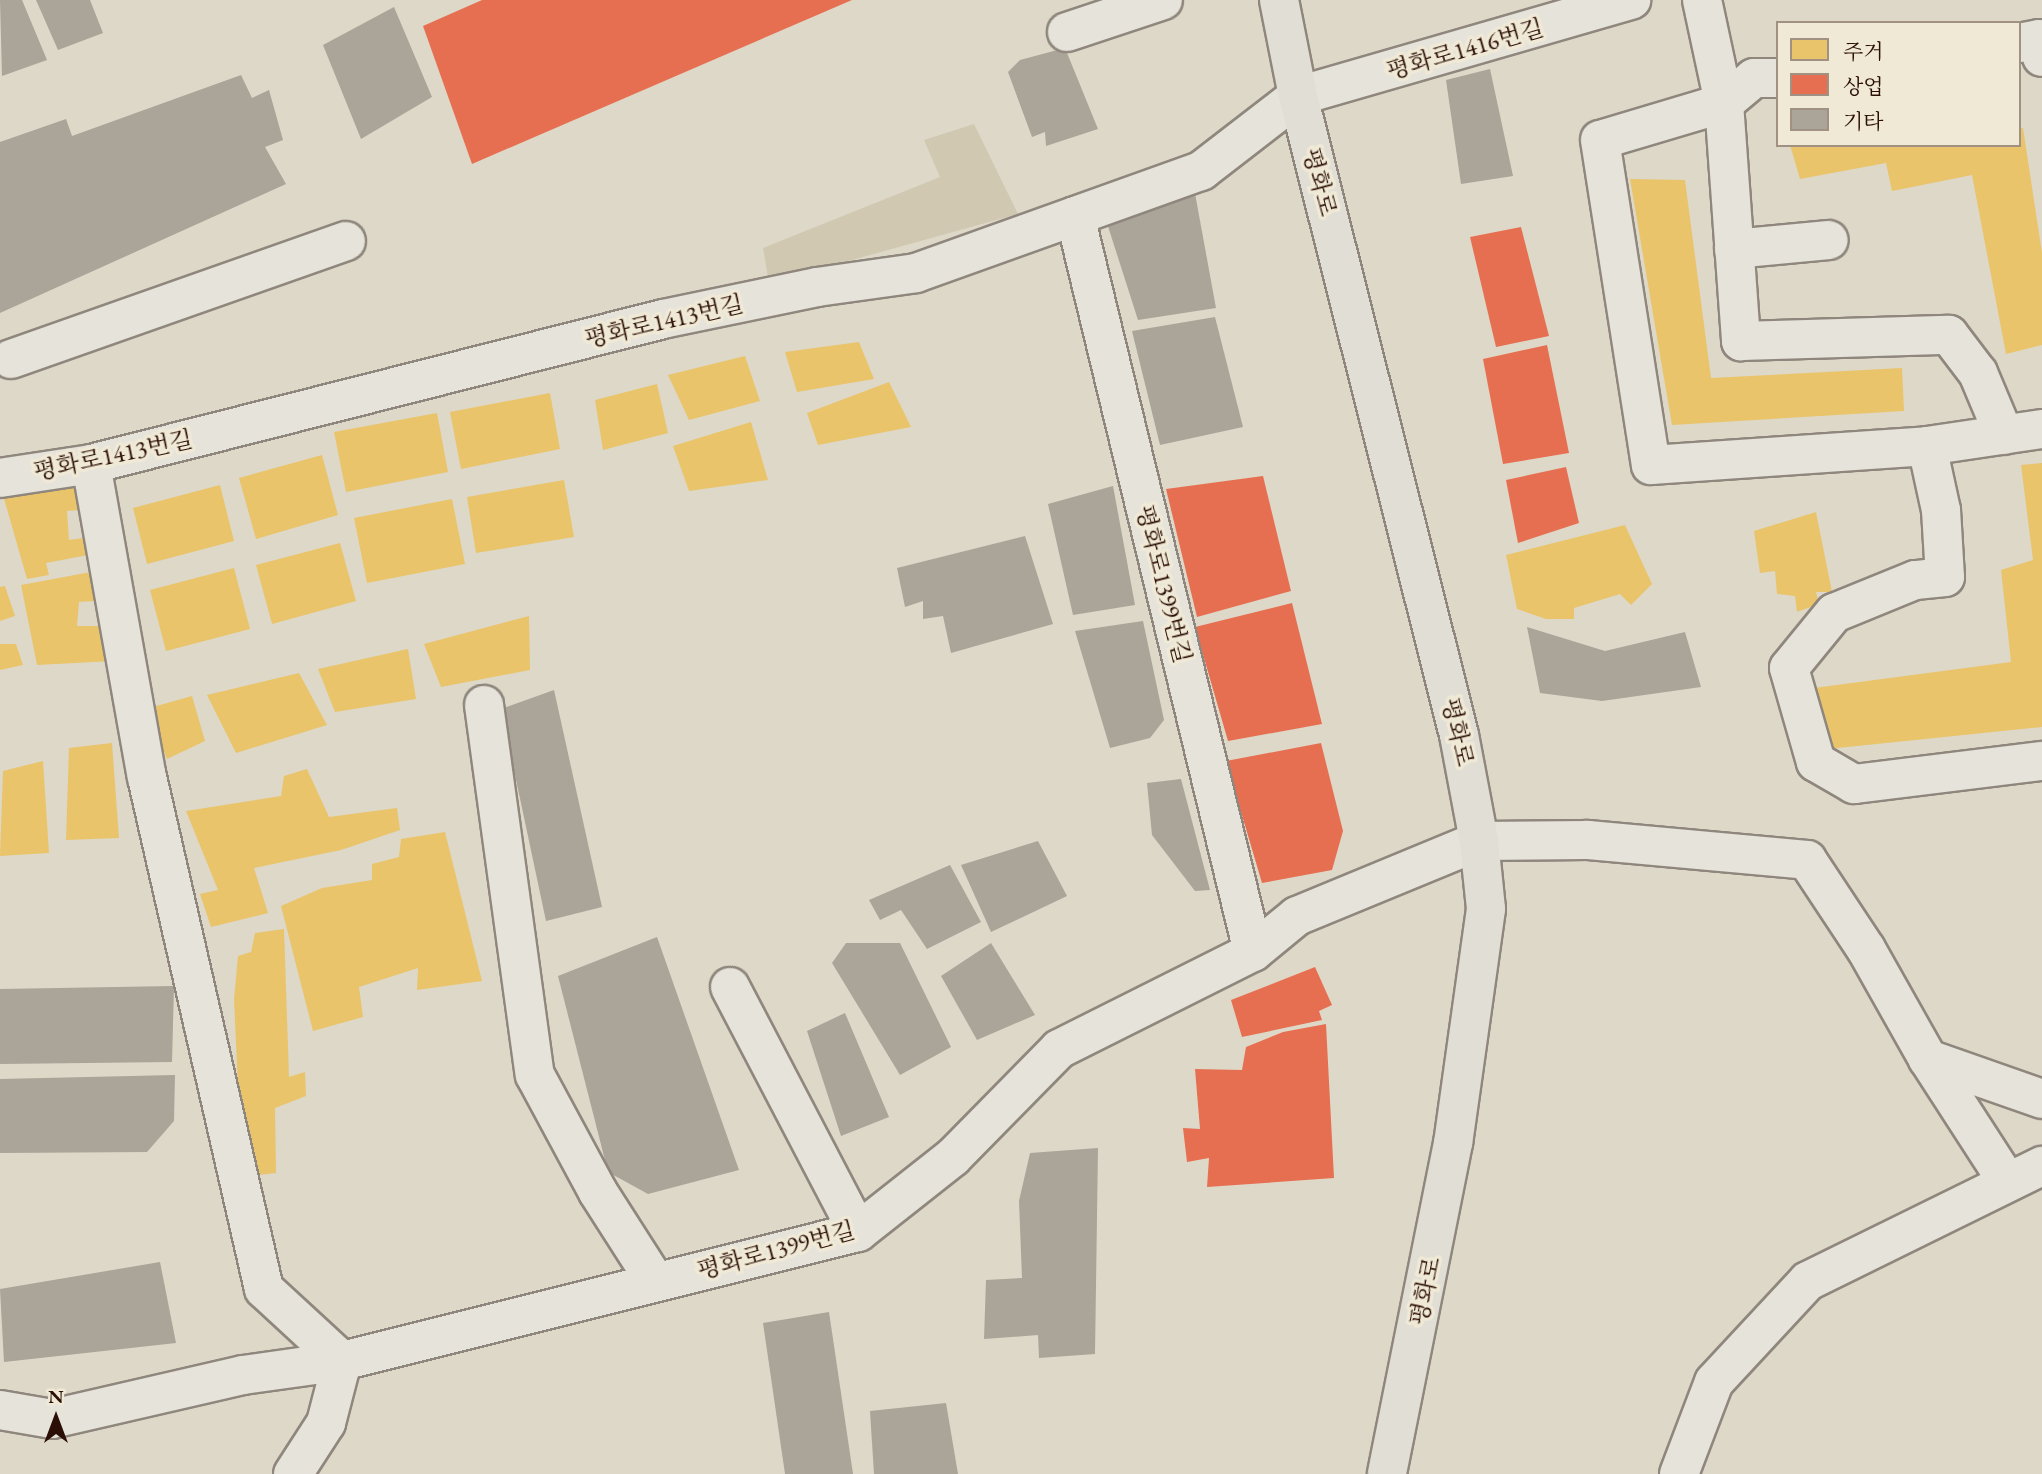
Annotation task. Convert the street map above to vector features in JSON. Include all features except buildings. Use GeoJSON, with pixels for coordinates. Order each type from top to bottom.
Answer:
{"type":"FeatureCollection","features":[{"type":"Feature","properties":{"kind":"main road","name":"평화로"},"geometry":{"type":"LineString","coordinates":[[1279,0],[1298,96],[1430,613],[1479,841],[1486,909],[1475,999],[1436,1239],[1387,1474]]}},
{"type":"Feature","properties":{"kind":"street"},"geometry":{"type":"LineString","coordinates":[[1067,32],[1163,0]]}},
{"type":"Feature","properties":{"kind":"street","name":"평화로1416번길"},"geometry":{"type":"LineString","coordinates":[[1298,96],[1631,0]]}},
{"type":"Feature","properties":{"kind":"street"},"geometry":{"type":"LineString","coordinates":[[1702,0],[1724,103],[1741,341],[1949,335],[1978,373],[2004,435]]}},
{"type":"Feature","properties":{"kind":"street"},"geometry":{"type":"LineString","coordinates":[[2021,43],[2039,39],[2042,57]]}},
{"type":"Feature","properties":{"kind":"street"},"geometry":{"type":"LineString","coordinates":[[1776,78],[1754,78],[1724,103],[1600,140],[1651,465],[1927,446],[2042,429]]}},
{"type":"Feature","properties":{"kind":"street","name":"평화로1413번길"},"geometry":{"type":"LineString","coordinates":[[0,478],[91,464],[663,319],[817,287],[916,274],[1201,171],[1298,96]]}},
{"type":"Feature","properties":{"kind":"street","name":"평화로1399번길"},"geometry":{"type":"LineString","coordinates":[[1075,216],[1253,952]]}},
{"type":"Feature","properties":{"kind":"street"},"geometry":{"type":"LineString","coordinates":[[1734,249],[1829,240]]}},
{"type":"Feature","properties":{"kind":"street"},"geometry":{"type":"LineString","coordinates":[[11,359],[346,242]]}},
{"type":"Feature","properties":{"kind":"street"},"geometry":{"type":"LineString","coordinates":[[1927,446],[1941,510],[1945,578],[1915,580],[1834,613],[1789,668],[1816,762],[1854,784],[2042,761]]}},
{"type":"Feature","properties":{"kind":"street"},"geometry":{"type":"LineString","coordinates":[[91,464],[147,777],[264,1289],[342,1362],[326,1423],[293,1474]]}},
{"type":"Feature","properties":{"kind":"street"},"geometry":{"type":"LineString","coordinates":[[484,705],[535,1075],[598,1192],[655,1281]]}},
{"type":"Feature","properties":{"kind":"street"},"geometry":{"type":"LineString","coordinates":[[1479,841],[1588,840],[1807,860],[1866,949],[1928,1059],[2007,1181]]}},
{"type":"Feature","properties":{"kind":"street","name":"평화로1399번길"},"geometry":{"type":"LineString","coordinates":[[0,1410],[52,1419],[243,1375],[342,1362],[858,1232],[953,1157],[1059,1049],[1253,952],[1297,916],[1479,841]]}},
{"type":"Feature","properties":{"kind":"street"},"geometry":{"type":"LineString","coordinates":[[730,987],[858,1232]]}},
{"type":"Feature","properties":{"kind":"street"},"geometry":{"type":"LineString","coordinates":[[1928,1059],[2042,1099]]}},
{"type":"Feature","properties":{"kind":"street"},"geometry":{"type":"LineString","coordinates":[[1679,1474],[1714,1382],[1808,1281],[2042,1166]]}},
{"type":"Feature","properties":{"kind":"shaded area"},"geometry":{"type":"Polygon","coordinates":[[[974,124],[1018,214],[769,283],[763,248],[940,177],[924,140],[974,124]]]}}]}
